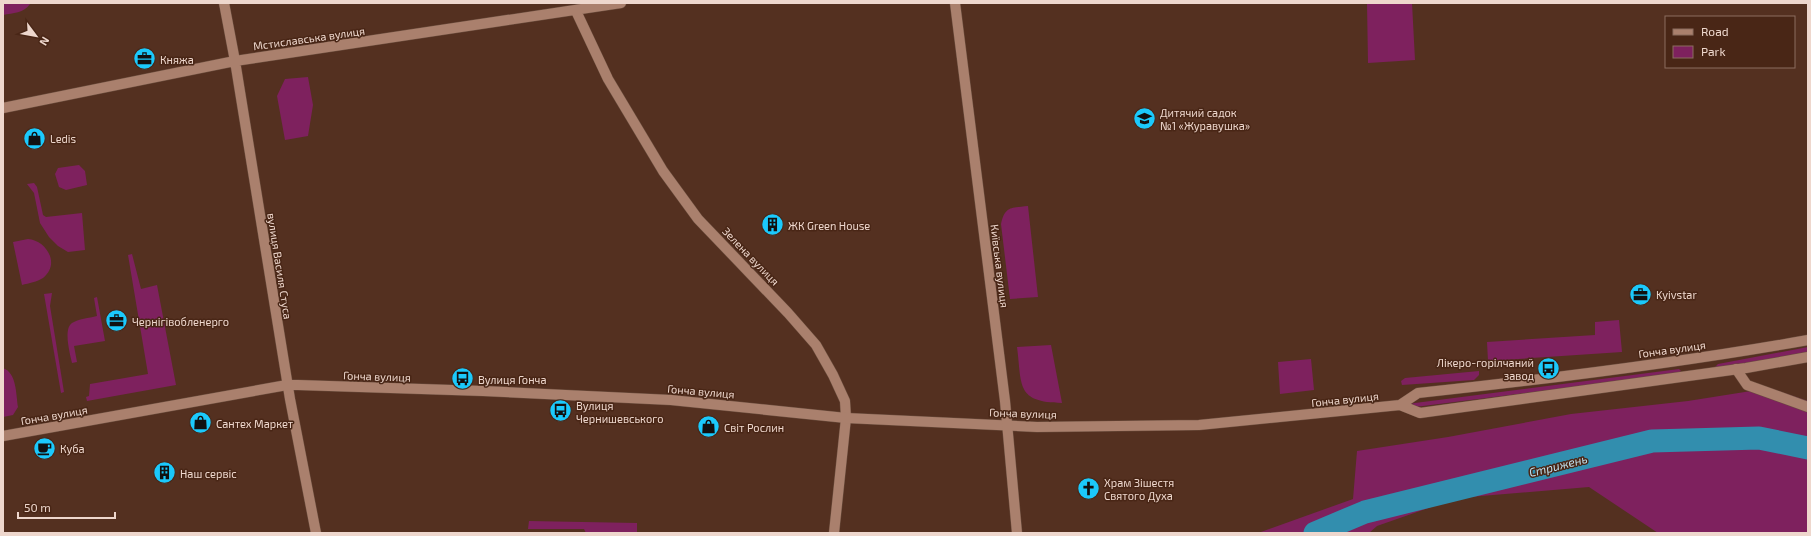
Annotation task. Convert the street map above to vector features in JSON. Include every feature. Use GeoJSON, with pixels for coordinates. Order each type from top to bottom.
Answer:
{"type":"FeatureCollection","features":[{"type":"Feature","properties":{"kind":"street","name":"вулиця Василя Стуса"},"geometry":{"type":"LineString","coordinates":[[224,3],[235,61],[287,385],[316,533]]}},
{"type":"Feature","properties":{"kind":"street","name":"Мстиславська вулиця"},"geometry":{"type":"LineString","coordinates":[[3,108],[235,61],[576,11],[621,3]]}},
{"type":"Feature","properties":{"kind":"street","name":"Київська вулиця"},"geometry":{"type":"LineString","coordinates":[[954,3],[1007,425],[1017,533]]}},
{"type":"Feature","properties":{"kind":"street","name":"Зелена вулиця"},"geometry":{"type":"LineString","coordinates":[[576,11],[608,79],[663,172],[698,219],[788,313],[816,345],[833,375],[844,401],[846,418],[834,533]]}},
{"type":"Feature","properties":{"kind":"street","name":"Гонча вулиця"},"geometry":{"type":"LineString","coordinates":[[1400,405],[1418,393],[1603,371],[1745,351],[1808,340]]}},
{"type":"Feature","properties":{"kind":"street","name":"Гонча вулиця"},"geometry":{"type":"LineString","coordinates":[[3,436],[287,385],[475,391],[671,400],[846,418],[1037,427],[1199,425],[1400,405],[1420,413],[1736,369],[1808,357]]}},
{"type":"Feature","properties":{"kind":"street"},"geometry":{"type":"LineString","coordinates":[[1736,369],[1747,385],[1808,407]]}},
{"type":"Feature","properties":{"kind":"green space"},"geometry":{"type":"Polygon","coordinates":[[[3,3],[30,4],[21,11],[3,15],[3,3]]]}},
{"type":"Feature","properties":{"kind":"green space"},"geometry":{"type":"Polygon","coordinates":[[[1367,3],[1412,3],[1415,60],[1368,63],[1367,3]]]}},
{"type":"Feature","properties":{"kind":"green space"},"geometry":{"type":"Polygon","coordinates":[[[308,77],[313,105],[308,136],[285,140],[277,96],[285,79],[308,77]]]}},
{"type":"Feature","properties":{"kind":"green space"},"geometry":{"type":"Polygon","coordinates":[[[79,165],[85,171],[87,185],[66,190],[59,187],[55,174],[58,168],[79,165]]]}},
{"type":"Feature","properties":{"kind":"green space"},"geometry":{"type":"Polygon","coordinates":[[[34,183],[37,187],[43,215],[46,217],[82,213],[85,250],[68,252],[58,246],[49,237],[40,223],[34,193],[27,184],[34,183]]]}},
{"type":"Feature","properties":{"kind":"green space"},"geometry":{"type":"Polygon","coordinates":[[[1028,206],[1038,297],[1010,299],[1001,224],[1005,214],[1010,209],[1028,206]]]}},
{"type":"Feature","properties":{"kind":"green space"},"geometry":{"type":"Polygon","coordinates":[[[28,239],[35,240],[45,248],[51,260],[51,266],[43,278],[22,285],[13,242],[28,239]]]}},
{"type":"Feature","properties":{"kind":"green space"},"geometry":{"type":"Polygon","coordinates":[[[132,254],[141,289],[157,285],[176,385],[87,401],[86,397],[89,396],[90,384],[148,374],[128,255],[132,254]]]}},
{"type":"Feature","properties":{"kind":"green space"},"geometry":{"type":"Polygon","coordinates":[[[52,293],[50,306],[64,392],[61,393],[44,294],[52,293]]]}},
{"type":"Feature","properties":{"kind":"green space"},"geometry":{"type":"Polygon","coordinates":[[[97,297],[105,341],[74,346],[77,362],[72,363],[68,342],[69,326],[77,320],[97,316],[94,298],[97,297]]]}},
{"type":"Feature","properties":{"kind":"green space"},"geometry":{"type":"Polygon","coordinates":[[[1619,320],[1622,352],[1488,361],[1487,342],[1595,335],[1595,322],[1619,320]]]}},
{"type":"Feature","properties":{"kind":"green space"},"geometry":{"type":"Polygon","coordinates":[[[1051,345],[1062,403],[1047,402],[1036,399],[1029,395],[1021,382],[1017,347],[1051,345]]]}},
{"type":"Feature","properties":{"kind":"green space"},"geometry":{"type":"Polygon","coordinates":[[[1808,347],[1808,352],[1718,368],[1715,367],[1718,364],[1808,347]]]}},
{"type":"Feature","properties":{"kind":"green space"},"geometry":{"type":"Polygon","coordinates":[[[1311,359],[1314,390],[1280,394],[1278,362],[1311,359]]]}},
{"type":"Feature","properties":{"kind":"green space"},"geometry":{"type":"Polygon","coordinates":[[[3,368],[8,371],[13,379],[18,407],[13,415],[3,417],[3,368]]]}},
{"type":"Feature","properties":{"kind":"green space"},"geometry":{"type":"Polygon","coordinates":[[[1679,369],[1681,371],[1678,374],[1415,407],[1410,404],[1415,403],[1679,369]]]}},
{"type":"Feature","properties":{"kind":"green space"},"geometry":{"type":"Polygon","coordinates":[[[1479,371],[1479,375],[1474,380],[1402,385],[1401,381],[1405,378],[1479,371]]]}},
{"type":"Feature","properties":{"kind":"green space"},"geometry":{"type":"Polygon","coordinates":[[[1770,388],[1808,401],[1808,533],[1658,533],[1589,487],[1457,498],[1377,526],[1369,533],[1258,533],[1353,499],[1357,451],[1448,437],[1571,414],[1688,401],[1770,388]]]}},
{"type":"Feature","properties":{"kind":"green space"},"geometry":{"type":"Polygon","coordinates":[[[529,521],[637,523],[637,533],[586,533],[584,529],[528,529],[529,521]]]}},
{"type":"Feature","properties":{"kind":"waterway","name":"Стрижень"},"geometry":{"type":"LineString","coordinates":[[1315,533],[1365,512],[1652,441],[1759,438],[1808,448]]}},
{"type":"Feature","properties":{"kind":"place","name":"Княжа"},"geometry":{"type":"Point","coordinates":[145,59]}},
{"type":"Feature","properties":{"kind":"place","name":"Дитячий садок №1 «Журавушка»"},"geometry":{"type":"Point","coordinates":[1145,118]}},
{"type":"Feature","properties":{"kind":"place","name":"Ledis"},"geometry":{"type":"Point","coordinates":[34,138]}},
{"type":"Feature","properties":{"kind":"place","name":"ЖК Green House"},"geometry":{"type":"Point","coordinates":[772,225]}},
{"type":"Feature","properties":{"kind":"place","name":"Kyivstar"},"geometry":{"type":"Point","coordinates":[1641,294]}},
{"type":"Feature","properties":{"kind":"place","name":"Чернігівобленерго"},"geometry":{"type":"Point","coordinates":[117,321]}},
{"type":"Feature","properties":{"kind":"place","name":"Лікеро-горілчаний завод"},"geometry":{"type":"Point","coordinates":[1549,368]}},
{"type":"Feature","properties":{"kind":"place","name":"Вулиця Гонча"},"geometry":{"type":"Point","coordinates":[462,379]}},
{"type":"Feature","properties":{"kind":"place","name":"Вулиця Чернишевського"},"geometry":{"type":"Point","coordinates":[560,411]}},
{"type":"Feature","properties":{"kind":"place","name":"Сантех Маркет"},"geometry":{"type":"Point","coordinates":[201,423]}},
{"type":"Feature","properties":{"kind":"place","name":"Свiт Рослин"},"geometry":{"type":"Point","coordinates":[709,427]}},
{"type":"Feature","properties":{"kind":"place","name":"Куба"},"geometry":{"type":"Point","coordinates":[44,448]}},
{"type":"Feature","properties":{"kind":"place","name":"Наш сервіс"},"geometry":{"type":"Point","coordinates":[164,473]}},
{"type":"Feature","properties":{"kind":"place","name":"Храм Зішестя Святого Духа"},"geometry":{"type":"Point","coordinates":[1088,488]}}]}
